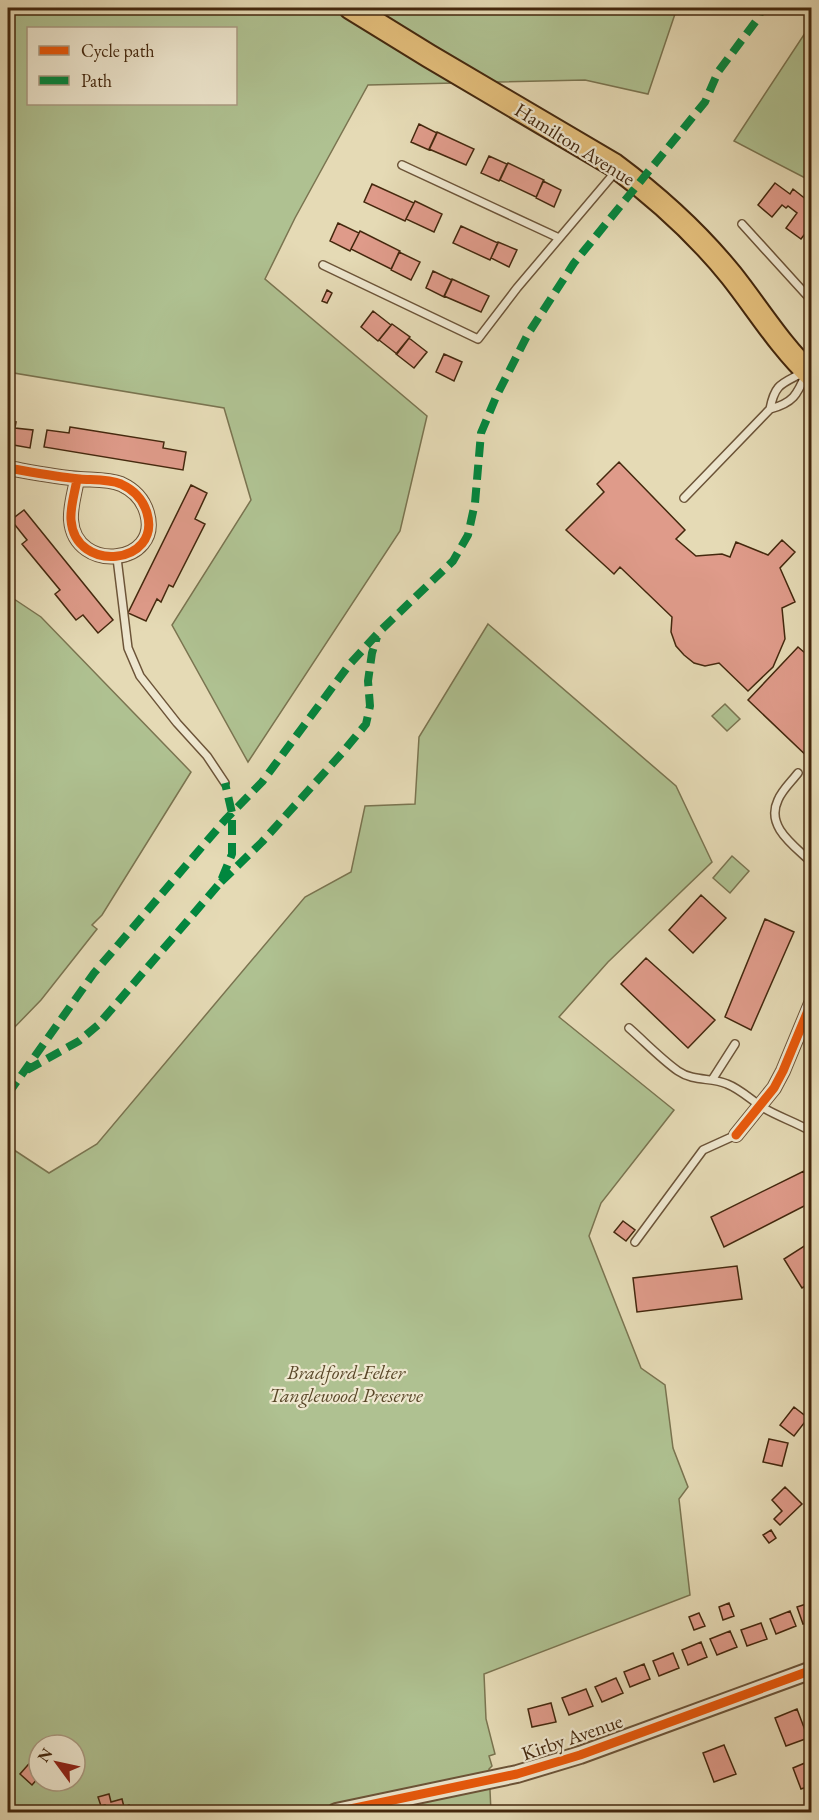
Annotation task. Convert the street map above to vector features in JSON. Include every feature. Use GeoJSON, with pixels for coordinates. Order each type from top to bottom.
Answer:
{"type":"FeatureCollection","features":[{"type":"Feature","properties":{"kind":"main road","name":"Hamilton Avenue"},"geometry":{"type":"LineString","coordinates":[[351,8],[619,168],[672,212],[703,243],[731,276],[780,342],[810,371]]}},
{"type":"Feature","properties":{"kind":"street"},"geometry":{"type":"LineString","coordinates":[[8,468],[77,479],[118,482],[132,490],[144,502],[149,520],[146,538],[132,552],[117,558],[99,555],[83,547],[75,534],[71,519],[77,479]]}},
{"type":"Feature","properties":{"kind":"street"},"geometry":{"type":"LineString","coordinates":[[736,1135],[761,1106],[783,1071],[812,1000]]}},
{"type":"Feature","properties":{"kind":"street","name":"Kirby Avenue"},"geometry":{"type":"LineString","coordinates":[[336,1812],[517,1774],[580,1755],[812,1670]]}},
{"type":"Feature","properties":{"kind":"lane"},"geometry":{"type":"LineString","coordinates":[[402,165],[559,238]]}},
{"type":"Feature","properties":{"kind":"lane"},"geometry":{"type":"LineString","coordinates":[[323,265],[478,339],[619,168]]}},
{"type":"Feature","properties":{"kind":"lane"},"geometry":{"type":"LineString","coordinates":[[742,224],[812,301]]}},
{"type":"Feature","properties":{"kind":"lane"},"geometry":{"type":"LineString","coordinates":[[770,409],[773,392],[783,383],[810,371]]}},
{"type":"Feature","properties":{"kind":"lane"},"geometry":{"type":"LineString","coordinates":[[684,498],[770,409],[784,405],[796,395],[810,371]]}},
{"type":"Feature","properties":{"kind":"lane"},"geometry":{"type":"LineString","coordinates":[[117,558],[128,648],[140,676],[177,723],[207,756],[225,783]]}},
{"type":"Feature","properties":{"kind":"lane"},"geometry":{"type":"LineString","coordinates":[[798,773],[778,798],[774,811],[777,827],[812,863]]}},
{"type":"Feature","properties":{"kind":"lane"},"geometry":{"type":"LineString","coordinates":[[629,1028],[678,1072],[702,1081],[712,1080],[726,1083],[761,1106],[812,1132]]}},
{"type":"Feature","properties":{"kind":"lane"},"geometry":{"type":"LineString","coordinates":[[712,1080],[735,1044]]}},
{"type":"Feature","properties":{"kind":"lane"},"geometry":{"type":"LineString","coordinates":[[635,1242],[703,1150],[736,1135]]}},
{"type":"Feature","properties":{"kind":"green space"},"geometry":{"type":"Polygon","coordinates":[[[8,8],[677,8],[648,94],[585,80],[368,85],[295,218],[265,279],[427,416],[400,531],[248,762],[172,625],[251,500],[224,408],[8,372],[8,8]]]}},
{"type":"Feature","properties":{"kind":"green space"},"geometry":{"type":"Polygon","coordinates":[[[811,24],[811,181],[734,141],[811,24]]]}},
{"type":"Feature","properties":{"kind":"green space"},"geometry":{"type":"Polygon","coordinates":[[[8,595],[41,617],[191,772],[102,915],[92,925],[97,929],[41,1000],[8,1034],[8,595]]]}},
{"type":"Feature","properties":{"kind":"green space","name":"Bradford-Felter Tanglewood Preserve"},"geometry":{"type":"Polygon","coordinates":[[[488,624],[676,786],[712,862],[608,962],[559,1017],[674,1110],[601,1203],[589,1236],[641,1368],[665,1385],[673,1448],[688,1487],[679,1499],[690,1595],[484,1674],[486,1719],[495,1754],[489,1756],[492,1766],[489,1769],[491,1812],[8,1812],[8,1146],[49,1173],[97,1144],[305,897],[351,872],[365,806],[415,804],[419,737],[488,624]]]}},
{"type":"Feature","properties":{"kind":"green space"},"geometry":{"type":"Polygon","coordinates":[[[725,704],[740,719],[727,731],[712,716],[725,704]]]}},
{"type":"Feature","properties":{"kind":"green space"},"geometry":{"type":"Polygon","coordinates":[[[732,856],[749,871],[730,893],[713,878],[732,856]]]}},
{"type":"Feature","properties":{"kind":"building"},"geometry":{"type":"Polygon","coordinates":[[[419,124],[437,133],[429,150],[411,142],[419,124]]]}},
{"type":"Feature","properties":{"kind":"building"},"geometry":{"type":"Polygon","coordinates":[[[437,132],[474,149],[466,165],[429,149],[437,132]]]}},
{"type":"Feature","properties":{"kind":"building"},"geometry":{"type":"Polygon","coordinates":[[[489,156],[507,164],[499,181],[481,173],[489,156]]]}},
{"type":"Feature","properties":{"kind":"building"},"geometry":{"type":"Polygon","coordinates":[[[508,163],[544,180],[536,197],[500,180],[508,163]]]}},
{"type":"Feature","properties":{"kind":"building"},"geometry":{"type":"Polygon","coordinates":[[[543,181],[561,190],[554,207],[536,198],[543,181]]]}},
{"type":"Feature","properties":{"kind":"building"},"geometry":{"type":"Polygon","coordinates":[[[775,183],[790,194],[793,189],[807,200],[812,194],[812,245],[805,240],[807,237],[804,235],[801,239],[786,228],[797,213],[788,206],[786,208],[782,205],[772,217],[758,205],[775,183]]]}},
{"type":"Feature","properties":{"kind":"building"},"geometry":{"type":"Polygon","coordinates":[[[372,184],[414,203],[405,221],[364,202],[372,184]]]}},
{"type":"Feature","properties":{"kind":"building"},"geometry":{"type":"Polygon","coordinates":[[[415,201],[442,214],[434,232],[406,219],[415,201]]]}},
{"type":"Feature","properties":{"kind":"building"},"geometry":{"type":"Polygon","coordinates":[[[338,223],[359,233],[350,251],[330,241],[338,223]]]}},
{"type":"Feature","properties":{"kind":"building"},"geometry":{"type":"Polygon","coordinates":[[[461,226],[498,243],[490,260],[453,243],[461,226]]]}},
{"type":"Feature","properties":{"kind":"building"},"geometry":{"type":"Polygon","coordinates":[[[360,231],[400,251],[391,269],[351,249],[360,231]]]}},
{"type":"Feature","properties":{"kind":"building"},"geometry":{"type":"Polygon","coordinates":[[[498,242],[517,250],[509,267],[491,258],[498,242]]]}},
{"type":"Feature","properties":{"kind":"building"},"geometry":{"type":"Polygon","coordinates":[[[399,252],[420,262],[411,280],[391,270],[399,252]]]}},
{"type":"Feature","properties":{"kind":"building"},"geometry":{"type":"Polygon","coordinates":[[[433,271],[452,280],[444,297],[426,288],[433,271]]]}},
{"type":"Feature","properties":{"kind":"building"},"geometry":{"type":"Polygon","coordinates":[[[452,279],[489,296],[481,312],[444,296],[452,279]]]}},
{"type":"Feature","properties":{"kind":"building"},"geometry":{"type":"Polygon","coordinates":[[[327,290],[332,293],[327,303],[322,301],[327,290]]]}},
{"type":"Feature","properties":{"kind":"building"},"geometry":{"type":"Polygon","coordinates":[[[373,311],[391,325],[378,341],[361,327],[373,311]]]}},
{"type":"Feature","properties":{"kind":"building"},"geometry":{"type":"Polygon","coordinates":[[[392,324],[410,337],[397,354],[379,340],[392,324]]]}},
{"type":"Feature","properties":{"kind":"building"},"geometry":{"type":"Polygon","coordinates":[[[409,338],[427,352],[414,368],[396,354],[409,338]]]}},
{"type":"Feature","properties":{"kind":"building"},"geometry":{"type":"Polygon","coordinates":[[[444,354],[462,362],[454,381],[436,372],[444,354]]]}},
{"type":"Feature","properties":{"kind":"building"},"geometry":{"type":"Polygon","coordinates":[[[8,421],[16,422],[15,428],[33,430],[30,448],[8,444],[8,421]]]}},
{"type":"Feature","properties":{"kind":"building"},"geometry":{"type":"Polygon","coordinates":[[[70,427],[164,442],[163,448],[186,452],[183,470],[44,447],[47,430],[69,433],[70,427]]]}},
{"type":"Feature","properties":{"kind":"building"},"geometry":{"type":"Polygon","coordinates":[[[619,462],[685,530],[676,539],[696,556],[722,554],[730,557],[736,542],[768,555],[782,540],[795,552],[780,568],[795,602],[782,608],[785,639],[773,667],[748,691],[719,663],[705,666],[694,663],[684,655],[676,646],[671,632],[672,617],[620,567],[614,574],[566,530],[604,492],[597,484],[619,462]]]}},
{"type":"Feature","properties":{"kind":"building"},"geometry":{"type":"Polygon","coordinates":[[[191,485],[207,493],[195,519],[205,524],[173,587],[169,585],[161,602],[157,599],[146,621],[128,613],[191,485]]]}},
{"type":"Feature","properties":{"kind":"building"},"geometry":{"type":"Polygon","coordinates":[[[24,510],[113,620],[98,633],[83,615],[76,620],[55,594],[60,590],[22,544],[27,540],[11,520],[24,510]]]}},
{"type":"Feature","properties":{"kind":"building"},"geometry":{"type":"Polygon","coordinates":[[[798,647],[812,659],[812,761],[748,700],[798,647]]]}},
{"type":"Feature","properties":{"kind":"building"},"geometry":{"type":"Polygon","coordinates":[[[701,895],[726,918],[693,953],[669,930],[701,895]]]}},
{"type":"Feature","properties":{"kind":"building"},"geometry":{"type":"Polygon","coordinates":[[[765,919],[794,932],[751,1030],[725,1017],[765,919]]]}},
{"type":"Feature","properties":{"kind":"building"},"geometry":{"type":"Polygon","coordinates":[[[646,958],[715,1020],[688,1048],[621,984],[646,958]]]}},
{"type":"Feature","properties":{"kind":"building"},"geometry":{"type":"Polygon","coordinates":[[[804,1171],[812,1185],[812,1202],[724,1247],[711,1217],[804,1171]]]}},
{"type":"Feature","properties":{"kind":"building"},"geometry":{"type":"Polygon","coordinates":[[[623,1221],[635,1230],[626,1241],[614,1232],[623,1221]]]}},
{"type":"Feature","properties":{"kind":"building"},"geometry":{"type":"Polygon","coordinates":[[[812,1241],[812,1282],[802,1288],[784,1259],[812,1241]]]}},
{"type":"Feature","properties":{"kind":"building"},"geometry":{"type":"Polygon","coordinates":[[[737,1266],[742,1299],[637,1312],[633,1278],[737,1266]]]}},
{"type":"Feature","properties":{"kind":"building"},"geometry":{"type":"Polygon","coordinates":[[[794,1407],[808,1418],[794,1436],[780,1425],[794,1407]]]}},
{"type":"Feature","properties":{"kind":"building"},"geometry":{"type":"Polygon","coordinates":[[[769,1439],[788,1443],[782,1466],[763,1462],[769,1439]]]}},
{"type":"Feature","properties":{"kind":"building"},"geometry":{"type":"Polygon","coordinates":[[[785,1487],[802,1504],[780,1525],[774,1519],[782,1511],[772,1500],[785,1487]]]}},
{"type":"Feature","properties":{"kind":"building"},"geometry":{"type":"Polygon","coordinates":[[[771,1530],[776,1538],[769,1543],[763,1535],[771,1530]]]}},
{"type":"Feature","properties":{"kind":"building"},"geometry":{"type":"Polygon","coordinates":[[[812,1602],[812,1621],[803,1624],[797,1607],[812,1602]]]}},
{"type":"Feature","properties":{"kind":"building"},"geometry":{"type":"Polygon","coordinates":[[[729,1603],[734,1616],[723,1620],[719,1607],[729,1603]]]}},
{"type":"Feature","properties":{"kind":"building"},"geometry":{"type":"Polygon","coordinates":[[[790,1611],[796,1626],[776,1634],[770,1619],[790,1611]]]}},
{"type":"Feature","properties":{"kind":"building"},"geometry":{"type":"Polygon","coordinates":[[[699,1613],[705,1626],[694,1630],[689,1617],[699,1613]]]}},
{"type":"Feature","properties":{"kind":"building"},"geometry":{"type":"Polygon","coordinates":[[[761,1623],[767,1639],[747,1646],[741,1630],[761,1623]]]}},
{"type":"Feature","properties":{"kind":"building"},"geometry":{"type":"Polygon","coordinates":[[[730,1631],[737,1647],[717,1655],[710,1639],[730,1631]]]}},
{"type":"Feature","properties":{"kind":"building"},"geometry":{"type":"Polygon","coordinates":[[[701,1642],[707,1657],[688,1665],[682,1650],[701,1642]]]}},
{"type":"Feature","properties":{"kind":"building"},"geometry":{"type":"Polygon","coordinates":[[[673,1653],[679,1668],[659,1676],[653,1661],[673,1653]]]}},
{"type":"Feature","properties":{"kind":"building"},"geometry":{"type":"Polygon","coordinates":[[[644,1664],[650,1679],[630,1687],[624,1672],[644,1664]]]}},
{"type":"Feature","properties":{"kind":"building"},"geometry":{"type":"Polygon","coordinates":[[[616,1678],[623,1693],[602,1702],[595,1687],[616,1678]]]}},
{"type":"Feature","properties":{"kind":"building"},"geometry":{"type":"Polygon","coordinates":[[[586,1689],[593,1706],[569,1715],[562,1698],[586,1689]]]}},
{"type":"Feature","properties":{"kind":"building"},"geometry":{"type":"Polygon","coordinates":[[[551,1703],[556,1722],[532,1727],[528,1709],[551,1703]]]}},
{"type":"Feature","properties":{"kind":"building"},"geometry":{"type":"Polygon","coordinates":[[[797,1709],[808,1738],[786,1746],[775,1718],[797,1709]]]}},
{"type":"Feature","properties":{"kind":"building"},"geometry":{"type":"Polygon","coordinates":[[[724,1745],[736,1774],[714,1782],[703,1753],[724,1745]]]}},
{"type":"Feature","properties":{"kind":"building"},"geometry":{"type":"Polygon","coordinates":[[[812,1760],[812,1785],[801,1789],[793,1768],[812,1760]]]}},
{"type":"Feature","properties":{"kind":"building"},"geometry":{"type":"Polygon","coordinates":[[[27,1766],[27,1780],[20,1774],[27,1766]]]}},
{"type":"Feature","properties":{"kind":"building"},"geometry":{"type":"Polygon","coordinates":[[[109,1794],[111,1802],[122,1799],[124,1807],[129,1805],[131,1812],[107,1812],[105,1805],[101,1806],[98,1797],[109,1794]]]}},
{"type":"Feature","properties":{"kind":"waterway"},"geometry":{"type":"LineString","coordinates":[[8,1809],[13,1812]]}},
{"type":"Feature","properties":{"kind":"marked path"},"geometry":{"type":"LineString","coordinates":[[8,1094],[94,973],[225,820],[262,782],[349,665],[379,632],[453,561],[468,535],[475,503],[481,433],[496,397],[528,334],[574,263],[705,102],[718,72],[759,17],[761,8]]}},
{"type":"Feature","properties":{"kind":"marked path"},"geometry":{"type":"LineString","coordinates":[[221,882],[262,842],[366,724],[370,706],[368,681],[377,637]]}},
{"type":"Feature","properties":{"kind":"marked path"},"geometry":{"type":"LineString","coordinates":[[27,1070],[79,1041],[98,1025],[220,883],[232,854],[232,813],[225,783]]}},
{"type":"Feature","properties":{"kind":"cycle path"},"geometry":{"type":"LineString","coordinates":[[8,468],[62,477],[111,481],[126,486],[140,499],[147,513],[148,530],[142,544],[131,552],[116,556],[101,555],[87,549],[76,537],[71,520],[77,479]]}},
{"type":"Feature","properties":{"kind":"cycle path"},"geometry":{"type":"LineString","coordinates":[[736,1135],[774,1088],[812,1001]]}},
{"type":"Feature","properties":{"kind":"cycle path"},"geometry":{"type":"LineString","coordinates":[[336,1812],[517,1774],[580,1755],[812,1670]]}}]}
